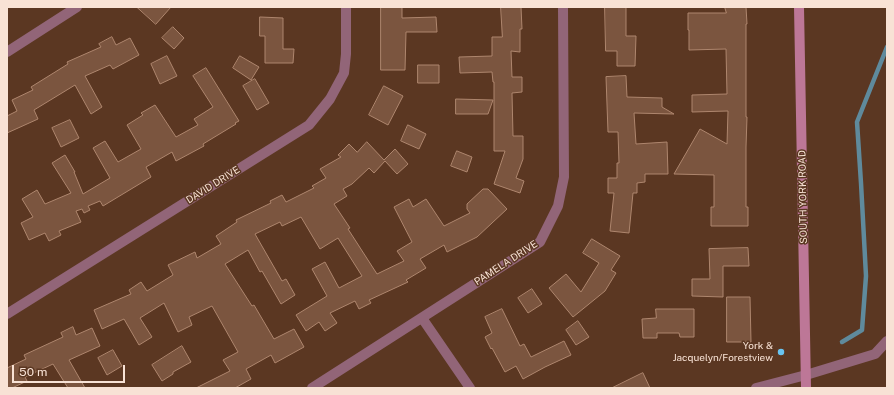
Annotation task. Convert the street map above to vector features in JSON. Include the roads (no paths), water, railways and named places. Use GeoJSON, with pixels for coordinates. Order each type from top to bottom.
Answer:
{"type":"FeatureCollection","features":[{"type":"Feature","properties":{"kind":"main road","name":"SOUTH YORK ROAD"},"geometry":{"type":"LineString","coordinates":[[799,7],[806,388]]}},
{"type":"Feature","properties":{"kind":"street"},"geometry":{"type":"LineString","coordinates":[[7,52],[77,7]]}},
{"type":"Feature","properties":{"kind":"street","name":"DAVID DRIVE"},"geometry":{"type":"LineString","coordinates":[[7,314],[309,125],[330,99],[344,73],[346,54],[346,7]]}},
{"type":"Feature","properties":{"kind":"street","name":"PAMELA DRIVE"},"geometry":{"type":"LineString","coordinates":[[312,388],[540,242],[558,206],[564,177],[563,7]]}},
{"type":"Feature","properties":{"kind":"street"},"geometry":{"type":"LineString","coordinates":[[422,318],[470,388]]}},
{"type":"Feature","properties":{"kind":"street"},"geometry":{"type":"LineString","coordinates":[[756,388],[806,375],[875,354],[887,341]]}},
{"type":"Feature","properties":{"kind":"waterway"},"geometry":{"type":"LineString","coordinates":[[842,342],[862,330],[866,276],[857,122],[887,47]]}},
{"type":"Feature","properties":{"kind":"place","name":"York & Jacquelyn/Forestview"},"geometry":{"type":"Point","coordinates":[781,352]}}]}
